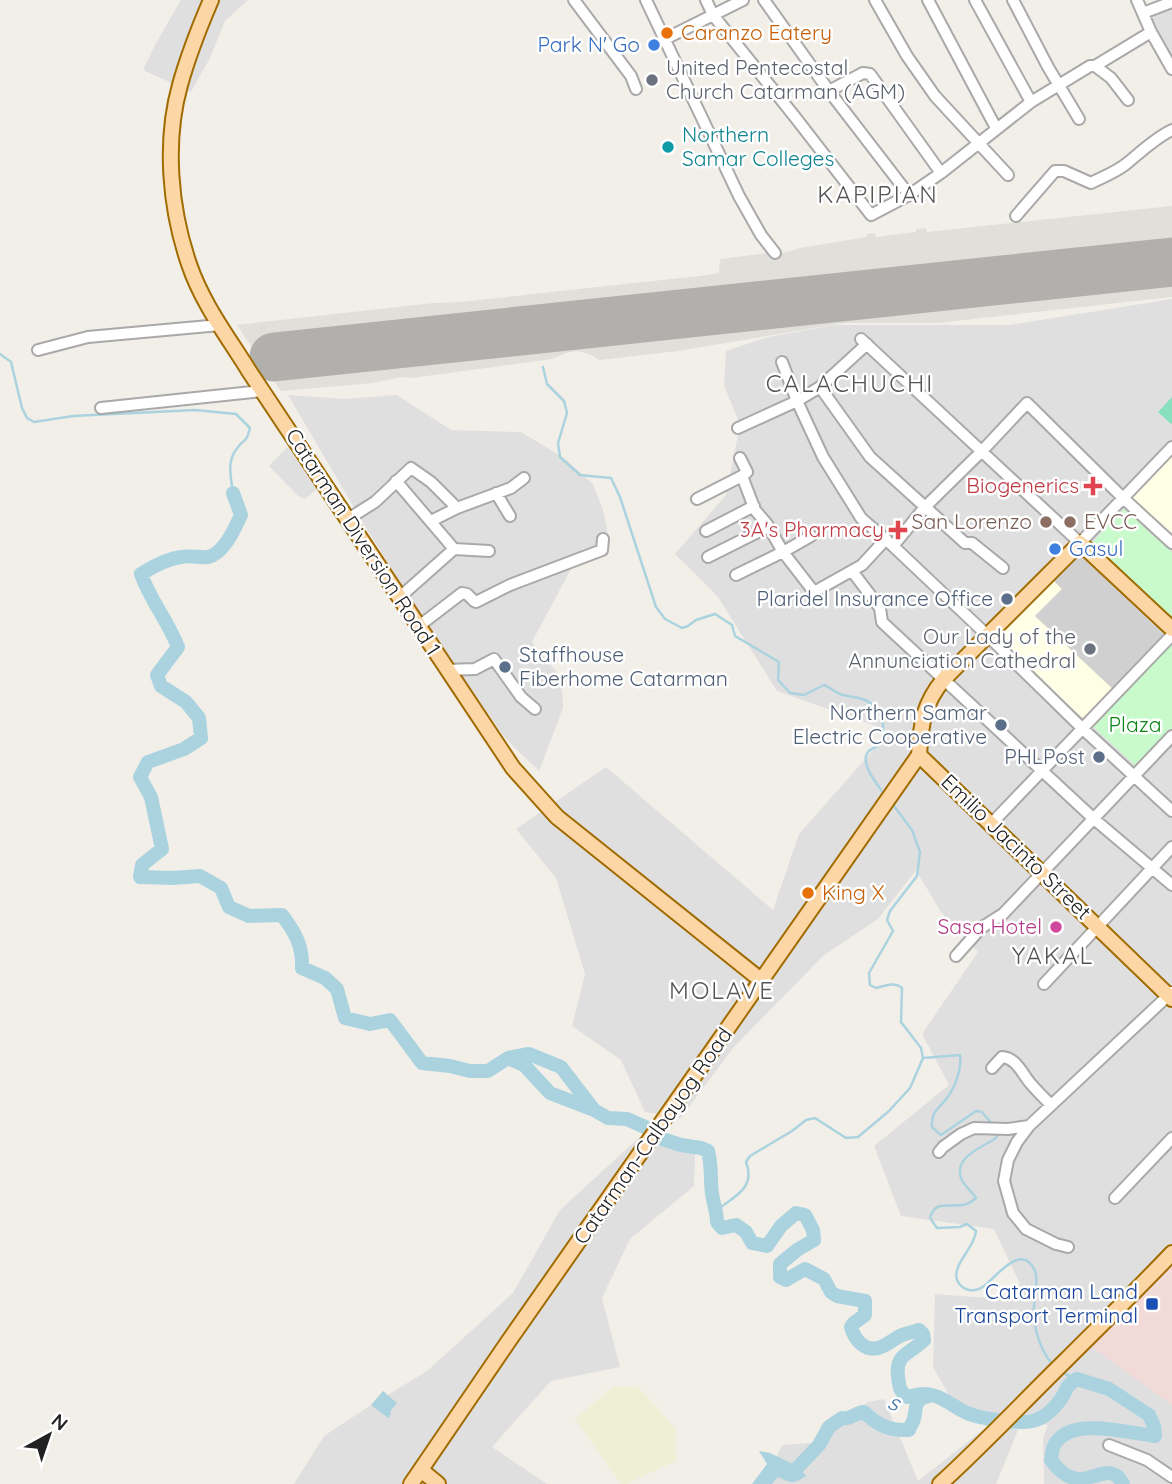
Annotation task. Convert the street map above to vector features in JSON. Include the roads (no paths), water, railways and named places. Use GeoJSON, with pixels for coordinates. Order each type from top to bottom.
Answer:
{"type":"FeatureCollection","features":[{"type":"Feature","properties":{"kind":"main road","name":"Catarman Diversion Road 1"},"geometry":{"type":"LineString","coordinates":[[211,0],[191,48],[179,88],[170,155],[178,221],[189,265],[209,306],[262,391],[513,768],[557,817],[762,981]]}},
{"type":"Feature","properties":{"kind":"main road"},"geometry":{"type":"LineString","coordinates":[[919,755],[925,709],[930,697],[944,679],[1080,543],[1172,629]]}},
{"type":"Feature","properties":{"kind":"main road","name":"Catarman-Calbayog Road"},"geometry":{"type":"LineString","coordinates":[[411,1484],[919,755]]}},
{"type":"Feature","properties":{"kind":"main road","name":"Emilio Jacinto Street"},"geometry":{"type":"LineString","coordinates":[[919,755],[1171,995]]}},
{"type":"Feature","properties":{"kind":"main road"},"geometry":{"type":"LineString","coordinates":[[940,1484],[992,1436],[1172,1253]]}},
{"type":"Feature","properties":{"kind":"main road"},"geometry":{"type":"LineString","coordinates":[[421,1471],[438,1484]]}},
{"type":"Feature","properties":{"kind":"street"},"geometry":{"type":"LineString","coordinates":[[574,0],[631,76],[636,89]]}},
{"type":"Feature","properties":{"kind":"street"},"geometry":{"type":"LineString","coordinates":[[646,0],[747,211],[775,253]]}},
{"type":"Feature","properties":{"kind":"street"},"geometry":{"type":"LineString","coordinates":[[706,0],[713,15],[870,215],[909,195],[941,173],[996,128],[1058,84],[1090,66],[1095,66],[1151,32]]}},
{"type":"Feature","properties":{"kind":"street"},"geometry":{"type":"LineString","coordinates":[[665,38],[743,0]]}},
{"type":"Feature","properties":{"kind":"street"},"geometry":{"type":"LineString","coordinates":[[764,0],[829,91],[909,195]]}},
{"type":"Feature","properties":{"kind":"street"},"geometry":{"type":"LineString","coordinates":[[928,0],[996,128]]}},
{"type":"Feature","properties":{"kind":"street"},"geometry":{"type":"LineString","coordinates":[[975,0],[1031,102]]}},
{"type":"Feature","properties":{"kind":"street"},"geometry":{"type":"LineString","coordinates":[[1013,0],[1079,119]]}},
{"type":"Feature","properties":{"kind":"street"},"geometry":{"type":"LineString","coordinates":[[1137,0],[1172,69]]}},
{"type":"Feature","properties":{"kind":"street"},"geometry":{"type":"LineString","coordinates":[[879,1],[907,56],[935,96],[1008,175]]}},
{"type":"Feature","properties":{"kind":"street"},"geometry":{"type":"LineString","coordinates":[[1143,13],[1172,2]]}},
{"type":"Feature","properties":{"kind":"street"},"geometry":{"type":"LineString","coordinates":[[1095,66],[1111,78],[1128,100]]}},
{"type":"Feature","properties":{"kind":"street"},"geometry":{"type":"LineString","coordinates":[[829,91],[863,73],[870,74],[941,173]]}},
{"type":"Feature","properties":{"kind":"street"},"geometry":{"type":"LineString","coordinates":[[1016,216],[1055,171],[1065,171],[1091,183],[1120,168],[1158,137],[1172,130]]}},
{"type":"Feature","properties":{"kind":"street"},"geometry":{"type":"LineString","coordinates":[[38,350],[88,337],[220,325]]}},
{"type":"Feature","properties":{"kind":"street"},"geometry":{"type":"LineString","coordinates":[[738,428],[797,401],[820,387],[864,342],[1080,543],[1172,447]]}},
{"type":"Feature","properties":{"kind":"street"},"geometry":{"type":"LineString","coordinates":[[782,362],[823,457],[861,518],[890,542],[1172,811]]}},
{"type":"Feature","properties":{"kind":"street"},"geometry":{"type":"LineString","coordinates":[[820,387],[870,457],[965,542],[972,543],[1003,568]]}},
{"type":"Feature","properties":{"kind":"street"},"geometry":{"type":"LineString","coordinates":[[101,408],[262,391]]}},
{"type":"Feature","properties":{"kind":"street"},"geometry":{"type":"LineString","coordinates":[[742,476],[754,506],[783,552],[814,592],[852,572],[890,542],[1027,403],[1122,498],[1172,543]]}},
{"type":"Feature","properties":{"kind":"street"},"geometry":{"type":"LineString","coordinates":[[697,499],[747,472],[740,458]]}},
{"type":"Feature","properties":{"kind":"street"},"geometry":{"type":"LineString","coordinates":[[348,519],[375,502],[411,468],[431,482],[457,508]]}},
{"type":"Feature","properties":{"kind":"street"},"geometry":{"type":"LineString","coordinates":[[431,521],[457,508],[511,488],[524,478]]}},
{"type":"Feature","properties":{"kind":"street"},"geometry":{"type":"LineString","coordinates":[[396,481],[454,549]]}},
{"type":"Feature","properties":{"kind":"street"},"geometry":{"type":"LineString","coordinates":[[496,493],[510,516]]}},
{"type":"Feature","properties":{"kind":"street"},"geometry":{"type":"LineString","coordinates":[[706,531],[754,506]]}},
{"type":"Feature","properties":{"kind":"street"},"geometry":{"type":"LineString","coordinates":[[708,557],[768,527]]}},
{"type":"Feature","properties":{"kind":"street"},"geometry":{"type":"LineString","coordinates":[[736,575],[811,536]]}},
{"type":"Feature","properties":{"kind":"street"},"geometry":{"type":"LineString","coordinates":[[419,626],[462,593],[467,593],[476,601],[602,550],[603,539]]}},
{"type":"Feature","properties":{"kind":"street"},"geometry":{"type":"LineString","coordinates":[[400,597],[454,549],[489,551]]}},
{"type":"Feature","properties":{"kind":"street"},"geometry":{"type":"LineString","coordinates":[[852,572],[880,608],[882,622],[1042,772],[1172,885]]}},
{"type":"Feature","properties":{"kind":"street"},"geometry":{"type":"LineString","coordinates":[[992,824],[1172,635]]}},
{"type":"Feature","properties":{"kind":"street"},"geometry":{"type":"LineString","coordinates":[[447,670],[475,669],[494,659],[521,697],[535,709]]}},
{"type":"Feature","properties":{"kind":"street"},"geometry":{"type":"LineString","coordinates":[[956,956],[981,928],[1003,914],[1172,736]]}},
{"type":"Feature","properties":{"kind":"street"},"geometry":{"type":"LineString","coordinates":[[1044,984],[1172,847]]}},
{"type":"Feature","properties":{"kind":"street"},"geometry":{"type":"LineString","coordinates":[[1068,1247],[1026,1229],[1013,1213],[1004,1181],[1008,1160],[1029,1126],[1171,995]]}},
{"type":"Feature","properties":{"kind":"street"},"geometry":{"type":"LineString","coordinates":[[992,1068],[1002,1057],[1009,1058],[1051,1105]]}},
{"type":"Feature","properties":{"kind":"street"},"geometry":{"type":"LineString","coordinates":[[939,1153],[961,1134],[974,1128],[1008,1129],[1029,1126]]}},
{"type":"Feature","properties":{"kind":"street"},"geometry":{"type":"LineString","coordinates":[[1115,1198],[1172,1138]]}},
{"type":"Feature","properties":{"kind":"street"},"geometry":{"type":"LineString","coordinates":[[1109,1445],[1147,1460],[1172,1477]]}},
{"type":"Feature","properties":{"kind":"water"},"geometry":{"type":"Polygon","coordinates":[[[383,1391],[397,1403],[388,1418],[371,1405],[383,1391]]]}},
{"type":"Feature","properties":{"kind":"water"},"geometry":{"type":"Polygon","coordinates":[[[759,1451],[770,1453],[795,1465],[800,1464],[806,1476],[793,1482],[778,1477],[772,1484],[752,1484],[767,1464],[759,1451]]]}},
{"type":"Feature","properties":{"kind":"waterway"},"geometry":{"type":"LineString","coordinates":[[0,354],[11,362],[22,408],[27,418],[34,422],[73,416],[195,410],[236,414],[250,428],[247,438],[232,458],[230,469],[233,493]]}},
{"type":"Feature","properties":{"kind":"waterway"},"geometry":{"type":"LineString","coordinates":[[543,367],[547,384],[564,401],[567,413],[558,443],[560,457],[580,475],[611,478],[620,497],[656,607],[665,619],[682,628],[715,614],[732,625],[735,636],[779,662],[778,680],[790,693],[804,695],[824,685],[840,694],[872,704],[882,718],[883,743],[868,752],[866,762],[870,774],[884,794]]}},
{"type":"Feature","properties":{"kind":"waterway"},"geometry":{"type":"LineString","coordinates":[[233,493],[241,515],[219,551],[208,557],[184,556],[170,560],[141,574],[178,647],[157,675],[161,686],[186,702],[199,718],[201,738],[184,749],[148,762],[140,777],[151,797],[162,849],[142,865],[140,877],[200,876],[221,888],[229,907],[249,916],[282,915],[297,940],[302,968],[325,978],[337,989],[345,1018],[370,1024],[390,1020],[422,1063],[470,1071],[488,1071],[508,1058],[529,1054],[561,1067],[594,1110]]}},
{"type":"Feature","properties":{"kind":"waterway"},"geometry":{"type":"LineString","coordinates":[[717,1210],[737,1196],[746,1185],[746,1162],[750,1156],[806,1120],[815,1118],[846,1138],[858,1137],[889,1111],[910,1088],[923,1058],[921,1048],[901,1022],[902,988],[893,984],[876,988],[870,985],[869,973],[893,931],[887,920],[890,911],[917,876],[920,852],[912,830],[891,802]]}},
{"type":"Feature","properties":{"kind":"waterway"},"geometry":{"type":"LineString","coordinates":[[923,1058],[960,1055],[955,1083],[934,1114],[932,1127],[941,1135],[976,1111],[982,1112],[993,1125]]}},
{"type":"Feature","properties":{"kind":"waterway"},"geometry":{"type":"LineString","coordinates":[[508,1058],[524,1065],[550,1093],[608,1118],[627,1119],[662,1139],[708,1151],[717,1222],[722,1228],[736,1225],[746,1232],[752,1243],[767,1246],[781,1226],[796,1213],[805,1215],[813,1230],[814,1240],[780,1264],[780,1277],[786,1280],[805,1269],[824,1279],[831,1292],[837,1296],[865,1301],[865,1315],[851,1327],[855,1337],[866,1347],[881,1347],[902,1335],[919,1330],[924,1340],[899,1363],[900,1388],[907,1397],[929,1394],[973,1415],[1022,1422],[1040,1418],[1050,1412],[1077,1379],[1109,1389],[1149,1415],[1155,1436],[1087,1428],[1063,1435],[1053,1447],[1051,1460],[1066,1475],[1084,1479],[1108,1473],[1114,1474],[1123,1484]]}},
{"type":"Feature","properties":{"kind":"waterway"},"geometry":{"type":"LineString","coordinates":[[996,1131],[996,1138],[968,1156],[961,1167],[962,1180],[976,1198],[962,1205],[937,1207],[930,1218],[937,1228],[967,1224],[976,1231],[956,1274],[958,1282],[965,1289],[977,1290],[1016,1260],[1023,1259],[1030,1263],[1036,1275],[1036,1331],[1052,1364]]}},
{"type":"Feature","properties":{"kind":"waterway"},"geometry":{"type":"LineString","coordinates":[[1063,1373],[1077,1379]]}},
{"type":"Feature","properties":{"kind":"waterway","name":"s"},"geometry":{"type":"LineString","coordinates":[[798,1467],[819,1445],[829,1427],[842,1418],[864,1412],[884,1426],[909,1430],[918,1402],[929,1396]]}},
{"type":"Feature","properties":{"kind":"place","name":"Caranzo Eatery"},"geometry":{"type":"Point","coordinates":[667,33]}},
{"type":"Feature","properties":{"kind":"place","name":"Park N' Go"},"geometry":{"type":"Point","coordinates":[654,45]}},
{"type":"Feature","properties":{"kind":"place","name":"United Pentecostal Church Catarman (AGM)"},"geometry":{"type":"Point","coordinates":[652,80]}},
{"type":"Feature","properties":{"kind":"place","name":"Northern Samar Colleges"},"geometry":{"type":"Point","coordinates":[668,147]}},
{"type":"Feature","properties":{"kind":"place","name":"Biogenerics"},"geometry":{"type":"Point","coordinates":[1093,486]}},
{"type":"Feature","properties":{"kind":"place","name":"San Lorenzo"},"geometry":{"type":"Point","coordinates":[1046,522]}},
{"type":"Feature","properties":{"kind":"place","name":"EVCC"},"geometry":{"type":"Point","coordinates":[1070,522]}},
{"type":"Feature","properties":{"kind":"place","name":"3A's Pharmacy"},"geometry":{"type":"Point","coordinates":[898,530]}},
{"type":"Feature","properties":{"kind":"place","name":"Gasul"},"geometry":{"type":"Point","coordinates":[1055,549]}},
{"type":"Feature","properties":{"kind":"place","name":"Plaridel Insurance Office"},"geometry":{"type":"Point","coordinates":[1007,599]}},
{"type":"Feature","properties":{"kind":"place","name":"Our Lady of the Annunciation Cathedral"},"geometry":{"type":"Point","coordinates":[1090,649]}},
{"type":"Feature","properties":{"kind":"place","name":"Staffhouse Fiberhome Catarman"},"geometry":{"type":"Point","coordinates":[505,667]}},
{"type":"Feature","properties":{"kind":"place","name":"Northern Samar Electric Cooperative"},"geometry":{"type":"Point","coordinates":[1001,725]}},
{"type":"Feature","properties":{"kind":"place","name":"PHLPost"},"geometry":{"type":"Point","coordinates":[1099,757]}},
{"type":"Feature","properties":{"kind":"place","name":"King X"},"geometry":{"type":"Point","coordinates":[808,893]}},
{"type":"Feature","properties":{"kind":"place","name":"Sasa Hotel"},"geometry":{"type":"Point","coordinates":[1056,927]}},
{"type":"Feature","properties":{"kind":"place","name":"Catarman Land Transport Terminal"},"geometry":{"type":"Point","coordinates":[1152,1304]}},
{"type":"Feature","properties":{"kind":"district","name":"KAPIPIAN"},"geometry":{"type":"Point","coordinates":[878,195]}},
{"type":"Feature","properties":{"kind":"district","name":"CALACHUCHI"},"geometry":{"type":"Point","coordinates":[850,384]}},
{"type":"Feature","properties":{"kind":"district","name":"YAKAL"},"geometry":{"type":"Point","coordinates":[1053,956]}},
{"type":"Feature","properties":{"kind":"district","name":"MOLAVE"},"geometry":{"type":"Point","coordinates":[722,991]}},
{"type":"Feature","properties":{"kind":"park label","name":"Plaza"},"geometry":{"type":"Point","coordinates":[1135,725]}}]}
